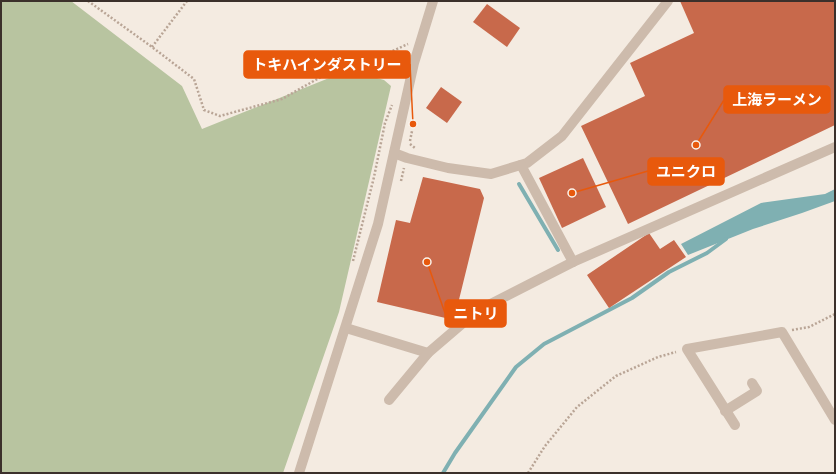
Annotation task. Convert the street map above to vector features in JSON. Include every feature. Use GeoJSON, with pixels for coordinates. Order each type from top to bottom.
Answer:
{"type":"FeatureCollection","features":[{"type":"Feature","properties":{"kind":"street"},"geometry":{"type":"LineString","coordinates":[[299,473],[378,224],[420,39],[433,1]]}},
{"type":"Feature","properties":{"kind":"street"},"geometry":{"type":"LineString","coordinates":[[394,153],[407,158],[448,168],[491,174],[527,164],[562,136],[668,1]]}},
{"type":"Feature","properties":{"kind":"street"},"geometry":{"type":"LineString","coordinates":[[389,400],[428,352],[477,311],[573,262],[835,147]]}},
{"type":"Feature","properties":{"kind":"street"},"geometry":{"type":"LineString","coordinates":[[521,165],[573,262]]}},
{"type":"Feature","properties":{"kind":"street"},"geometry":{"type":"LineString","coordinates":[[346,328],[428,352]]}},
{"type":"Feature","properties":{"kind":"street"},"geometry":{"type":"LineString","coordinates":[[735,425],[687,349],[782,332],[835,420]]}},
{"type":"Feature","properties":{"kind":"street"},"geometry":{"type":"LineString","coordinates":[[726,410],[757,391],[752,383]]}},
{"type":"Feature","properties":{"kind":"path"},"geometry":{"type":"LineString","coordinates":[[88,1],[194,79],[204,110],[220,116],[282,99],[356,57],[388,53],[420,39]]}},
{"type":"Feature","properties":{"kind":"path"},"geometry":{"type":"LineString","coordinates":[[152,47],[187,1]]}},
{"type":"Feature","properties":{"kind":"path"},"geometry":{"type":"LineString","coordinates":[[376,66],[379,54]]}},
{"type":"Feature","properties":{"kind":"path"},"geometry":{"type":"LineString","coordinates":[[410,144],[420,151]]}},
{"type":"Feature","properties":{"kind":"path"},"geometry":{"type":"LineString","coordinates":[[782,332],[809,328],[835,314]]}},
{"type":"Feature","properties":{"kind":"path"},"geometry":{"type":"LineString","coordinates":[[528,473],[545,446],[577,407],[616,376],[658,357],[687,349]]}},
{"type":"Feature","properties":{"kind":"green space"},"geometry":{"type":"Polygon","coordinates":[[[1,1],[71,1],[182,86],[202,129],[349,70],[384,80],[391,86],[339,312],[283,473],[1,473],[1,1]]]}},
{"type":"Feature","properties":{"kind":"water"},"geometry":{"type":"Polygon","coordinates":[[[835,189],[835,201],[753,229],[688,255],[681,244],[761,203],[825,194],[835,189]]]}},
{"type":"Feature","properties":{"kind":"building"},"geometry":{"type":"Polygon","coordinates":[[[680,1],[835,1],[835,125],[628,224],[581,126],[645,96],[630,63],[694,33],[680,1]]]}},
{"type":"Feature","properties":{"kind":"building"},"geometry":{"type":"Polygon","coordinates":[[[487,4],[520,28],[507,47],[473,22],[487,4]]]}},
{"type":"Feature","properties":{"kind":"building"},"geometry":{"type":"Polygon","coordinates":[[[441,87],[462,102],[447,123],[426,108],[441,87]]]}},
{"type":"Feature","properties":{"kind":"building"},"geometry":{"type":"Polygon","coordinates":[[[583,158],[606,207],[562,228],[539,178],[583,158]]]}},
{"type":"Feature","properties":{"kind":"building"},"geometry":{"type":"Polygon","coordinates":[[[423,177],[480,189],[484,198],[454,320],[377,302],[396,220],[410,223],[423,177]]]}},
{"type":"Feature","properties":{"kind":"building"},"geometry":{"type":"Polygon","coordinates":[[[649,233],[660,249],[674,240],[686,257],[609,308],[587,275],[649,233]]]}},
{"type":"Feature","properties":{"kind":"waterway"},"geometry":{"type":"LineString","coordinates":[[519,184],[558,250]]}},
{"type":"Feature","properties":{"kind":"waterway"},"geometry":{"type":"LineString","coordinates":[[443,473],[455,453],[516,367],[544,344],[632,298],[669,272],[707,253],[726,239]]}},
{"type":"Feature","properties":{"kind":"place","name":"トキハインダストリー"},"geometry":{"type":"Point","coordinates":[413,124]}},
{"type":"Feature","properties":{"kind":"place","name":"上海ラーメン"},"geometry":{"type":"Point","coordinates":[696,145]}},
{"type":"Feature","properties":{"kind":"place","name":"ユニクロ"},"geometry":{"type":"Point","coordinates":[572,193]}},
{"type":"Feature","properties":{"kind":"place","name":"ニトリ"},"geometry":{"type":"Point","coordinates":[427,262]}}]}
